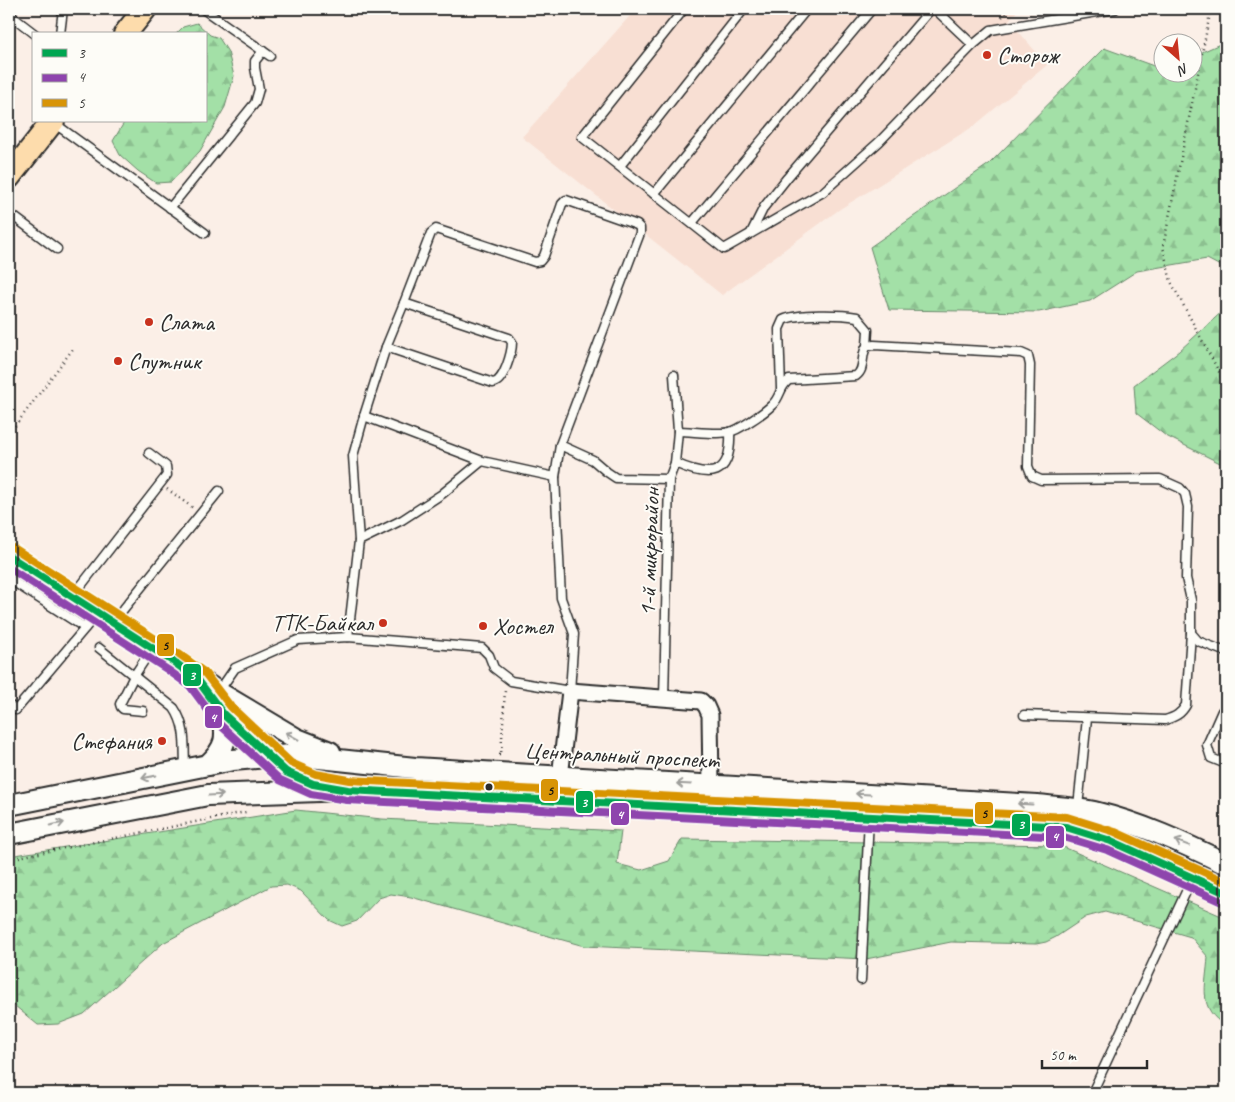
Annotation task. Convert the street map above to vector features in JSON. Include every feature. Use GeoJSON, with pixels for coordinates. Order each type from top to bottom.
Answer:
{"type":"FeatureCollection","features":[{"type":"Feature","properties":{"kind":"main road"},"geometry":{"type":"LineString","coordinates":[[127,32],[145,9]]}},
{"type":"Feature","properties":{"kind":"main road"},"geometry":{"type":"LineString","coordinates":[[9,177],[53,122]]}},
{"type":"Feature","properties":{"kind":"main road"},"geometry":{"type":"LineString","coordinates":[[9,556],[153,647],[197,679],[297,739],[353,760]]}},
{"type":"Feature","properties":{"kind":"main road"},"geometry":{"type":"LineString","coordinates":[[197,679],[223,714],[286,772],[313,784],[348,790]]}},
{"type":"Feature","properties":{"kind":"main road"},"geometry":{"type":"LineString","coordinates":[[208,765],[220,754],[226,739],[223,714]]}},
{"type":"Feature","properties":{"kind":"main road","name":"Центральный проспект"},"geometry":{"type":"LineString","coordinates":[[9,805],[185,769],[267,756],[291,755],[415,768],[1037,805],[1093,812],[1136,825],[1190,846],[1226,864]]}},
{"type":"Feature","properties":{"kind":"main road"},"geometry":{"type":"LineString","coordinates":[[94,789],[99,816]]}},
{"type":"Feature","properties":{"kind":"main road","name":"Центральный проспект"},"geometry":{"type":"LineString","coordinates":[[9,834],[208,795],[348,790],[1066,827],[1111,841],[1226,893]]}},
{"type":"Feature","properties":{"kind":"street"},"geometry":{"type":"LineString","coordinates":[[560,777],[570,691],[701,702],[706,706],[710,715],[711,786]]}},
{"type":"Feature","properties":{"kind":"lane"},"geometry":{"type":"LineString","coordinates":[[60,32],[63,9]]}},
{"type":"Feature","properties":{"kind":"lane"},"geometry":{"type":"LineString","coordinates":[[170,208],[255,103],[258,89],[255,61],[266,53],[204,9]]}},
{"type":"Feature","properties":{"kind":"lane"},"geometry":{"type":"LineString","coordinates":[[684,9],[582,137],[724,249],[822,192],[878,142],[973,45],[991,30],[1115,9]]}},
{"type":"Feature","properties":{"kind":"lane"},"geometry":{"type":"LineString","coordinates":[[620,166],[744,9]]}},
{"type":"Feature","properties":{"kind":"lane"},"geometry":{"type":"LineString","coordinates":[[654,194],[807,9]]}},
{"type":"Feature","properties":{"kind":"lane"},"geometry":{"type":"LineString","coordinates":[[692,223],[872,9]]}},
{"type":"Feature","properties":{"kind":"lane"},"geometry":{"type":"LineString","coordinates":[[750,234],[764,207],[786,178],[933,9],[973,45]]}},
{"type":"Feature","properties":{"kind":"lane"},"geometry":{"type":"LineString","coordinates":[[9,14],[32,32]]}},
{"type":"Feature","properties":{"kind":"lane"},"geometry":{"type":"LineString","coordinates":[[53,122],[205,234]]}},
{"type":"Feature","properties":{"kind":"lane"},"geometry":{"type":"LineString","coordinates":[[218,692],[235,668],[298,640],[348,637],[482,648],[490,655],[494,668],[511,681],[570,691],[574,634],[561,598],[555,477],[560,446],[640,232],[637,224],[566,200],[562,204],[544,256],[540,261],[535,262],[436,229],[430,233],[386,348],[353,456],[359,542],[348,637]]}},
{"type":"Feature","properties":{"kind":"lane"},"geometry":{"type":"LineString","coordinates":[[9,213],[57,249]]}},
{"type":"Feature","properties":{"kind":"lane"},"geometry":{"type":"LineString","coordinates":[[386,348],[493,383],[498,383],[502,378],[512,348],[512,342],[509,338],[404,303]]}},
{"type":"Feature","properties":{"kind":"lane"},"geometry":{"type":"LineString","coordinates":[[678,431],[730,432],[773,405],[780,397],[781,388],[779,329],[783,320],[790,316],[834,315],[857,317],[868,330],[867,346],[863,351],[862,369],[856,376],[789,380],[781,388]]}},
{"type":"Feature","properties":{"kind":"lane"},"geometry":{"type":"LineString","coordinates":[[867,346],[1021,353],[1028,356],[1030,366],[1028,466],[1032,476],[1041,480],[1160,479],[1180,488],[1185,494],[1188,506],[1186,578],[1191,600],[1191,632],[1186,705],[1182,711],[1175,717],[1165,720],[1024,715]]}},
{"type":"Feature","properties":{"kind":"lane"},"geometry":{"type":"LineString","coordinates":[[674,375],[678,431],[676,463]]}},
{"type":"Feature","properties":{"kind":"lane"},"geometry":{"type":"LineString","coordinates":[[364,416],[482,462],[555,477]]}},
{"type":"Feature","properties":{"kind":"lane","name":"1-й микрорайон"},"geometry":{"type":"LineString","coordinates":[[664,699],[669,480],[676,463],[692,470],[708,472],[716,471],[723,467],[730,454],[730,432]]}},
{"type":"Feature","properties":{"kind":"lane"},"geometry":{"type":"LineString","coordinates":[[560,446],[593,460],[616,478],[669,480]]}},
{"type":"Feature","properties":{"kind":"lane"},"geometry":{"type":"LineString","coordinates":[[73,596],[167,474],[166,466],[149,453]]}},
{"type":"Feature","properties":{"kind":"lane"},"geometry":{"type":"LineString","coordinates":[[359,542],[402,520],[442,494],[482,462]]}},
{"type":"Feature","properties":{"kind":"lane"},"geometry":{"type":"LineString","coordinates":[[9,705],[16,710],[85,628],[106,617],[219,491]]}},
{"type":"Feature","properties":{"kind":"lane"},"geometry":{"type":"LineString","coordinates":[[9,579],[85,628]]}},
{"type":"Feature","properties":{"kind":"lane"},"geometry":{"type":"LineString","coordinates":[[1191,632],[1198,641],[1226,652]]}},
{"type":"Feature","properties":{"kind":"lane"},"geometry":{"type":"LineString","coordinates":[[143,712],[120,708],[120,704],[134,676],[153,647]]}},
{"type":"Feature","properties":{"kind":"lane"},"geometry":{"type":"LineString","coordinates":[[98,648],[174,708],[183,725],[185,769]]}},
{"type":"Feature","properties":{"kind":"lane"},"geometry":{"type":"LineString","coordinates":[[1222,711],[1207,745],[1211,758],[1226,764]]}},
{"type":"Feature","properties":{"kind":"lane"},"geometry":{"type":"LineString","coordinates":[[1077,810],[1087,718]]}},
{"type":"Feature","properties":{"kind":"lane"},"geometry":{"type":"LineString","coordinates":[[861,980],[869,816]]}},
{"type":"Feature","properties":{"kind":"lane"},"geometry":{"type":"LineString","coordinates":[[1092,1093],[1192,878]]}},
{"type":"Feature","properties":{"kind":"path"},"geometry":{"type":"LineString","coordinates":[[1211,9],[1163,247],[1171,282],[1226,385]]}},
{"type":"Feature","properties":{"kind":"path"},"geometry":{"type":"LineString","coordinates":[[9,434],[75,346]]}},
{"type":"Feature","properties":{"kind":"path"},"geometry":{"type":"LineString","coordinates":[[160,484],[201,513]]}},
{"type":"Feature","properties":{"kind":"path"},"geometry":{"type":"LineString","coordinates":[[492,755],[501,755],[506,678]]}},
{"type":"Feature","properties":{"kind":"path"},"geometry":{"type":"LineString","coordinates":[[9,859],[253,810]]}},
{"type":"Feature","properties":{"kind":"shaded area"},"geometry":{"type":"Polygon","coordinates":[[[636,9],[1019,9],[1009,20],[1047,65],[974,126],[840,209],[722,295],[522,137],[636,9]]]}},
{"type":"Feature","properties":{"kind":"green space"},"geometry":{"type":"Polygon","coordinates":[[[1226,21],[1226,269],[1207,259],[1137,271],[1090,301],[1039,312],[889,310],[870,247],[989,164],[1104,48],[1152,65],[1152,82],[1202,82],[1202,52],[1220,44],[1226,21]]]}},
{"type":"Feature","properties":{"kind":"green space"},"geometry":{"type":"Polygon","coordinates":[[[197,23],[207,32],[178,32],[183,27],[197,23]]]}},
{"type":"Feature","properties":{"kind":"green space"},"geometry":{"type":"Polygon","coordinates":[[[208,33],[219,38],[228,52],[234,76],[225,107],[200,151],[171,182],[156,183],[138,171],[120,155],[113,141],[124,122],[208,122],[208,33]]]}},
{"type":"Feature","properties":{"kind":"green space"},"geometry":{"type":"Polygon","coordinates":[[[1226,308],[1226,466],[1166,436],[1136,413],[1134,385],[1179,351],[1226,308]]]}},
{"type":"Feature","properties":{"kind":"green space"},"geometry":{"type":"Polygon","coordinates":[[[296,810],[382,819],[621,831],[617,864],[641,870],[669,861],[682,839],[1059,845],[1226,918],[1226,1026],[1217,1019],[1207,1004],[1205,987],[1208,957],[1191,937],[1105,912],[1086,917],[1056,937],[1036,944],[951,942],[866,959],[584,946],[411,897],[391,894],[379,898],[357,921],[342,926],[329,920],[301,891],[287,885],[271,886],[163,943],[84,1014],[58,1024],[38,1025],[9,1001],[9,856],[296,810]]]}},
{"type":"Feature","properties":{"kind":"transit line","name":"5"},"geometry":{"type":"LineString","coordinates":[[14,548],[204,672],[231,707],[291,763],[316,774],[349,780],[1067,817],[1115,832],[1226,882]]}},
{"type":"Feature","properties":{"kind":"transit line","name":"3"},"geometry":{"type":"LineString","coordinates":[[9,556],[174,662],[197,679],[223,714],[286,772],[313,784],[348,790],[1066,827],[1111,841],[1226,893]]}},
{"type":"Feature","properties":{"kind":"transit line","name":"4"},"geometry":{"type":"LineString","coordinates":[[9,568],[190,686],[216,721],[280,780],[311,794],[347,800],[1064,837],[1107,850],[1222,902]]}},
{"type":"Feature","properties":{"kind":"place","name":"Сторож"},"geometry":{"type":"Point","coordinates":[987,55]}},
{"type":"Feature","properties":{"kind":"place","name":"Слата"},"geometry":{"type":"Point","coordinates":[149,322]}},
{"type":"Feature","properties":{"kind":"place","name":"Спутник"},"geometry":{"type":"Point","coordinates":[118,361]}},
{"type":"Feature","properties":{"kind":"place","name":"ТТК-Байкал"},"geometry":{"type":"Point","coordinates":[383,623]}},
{"type":"Feature","properties":{"kind":"place","name":"Хостел"},"geometry":{"type":"Point","coordinates":[483,626]}},
{"type":"Feature","properties":{"kind":"place","name":"Стефания"},"geometry":{"type":"Point","coordinates":[162,741]}}]}
